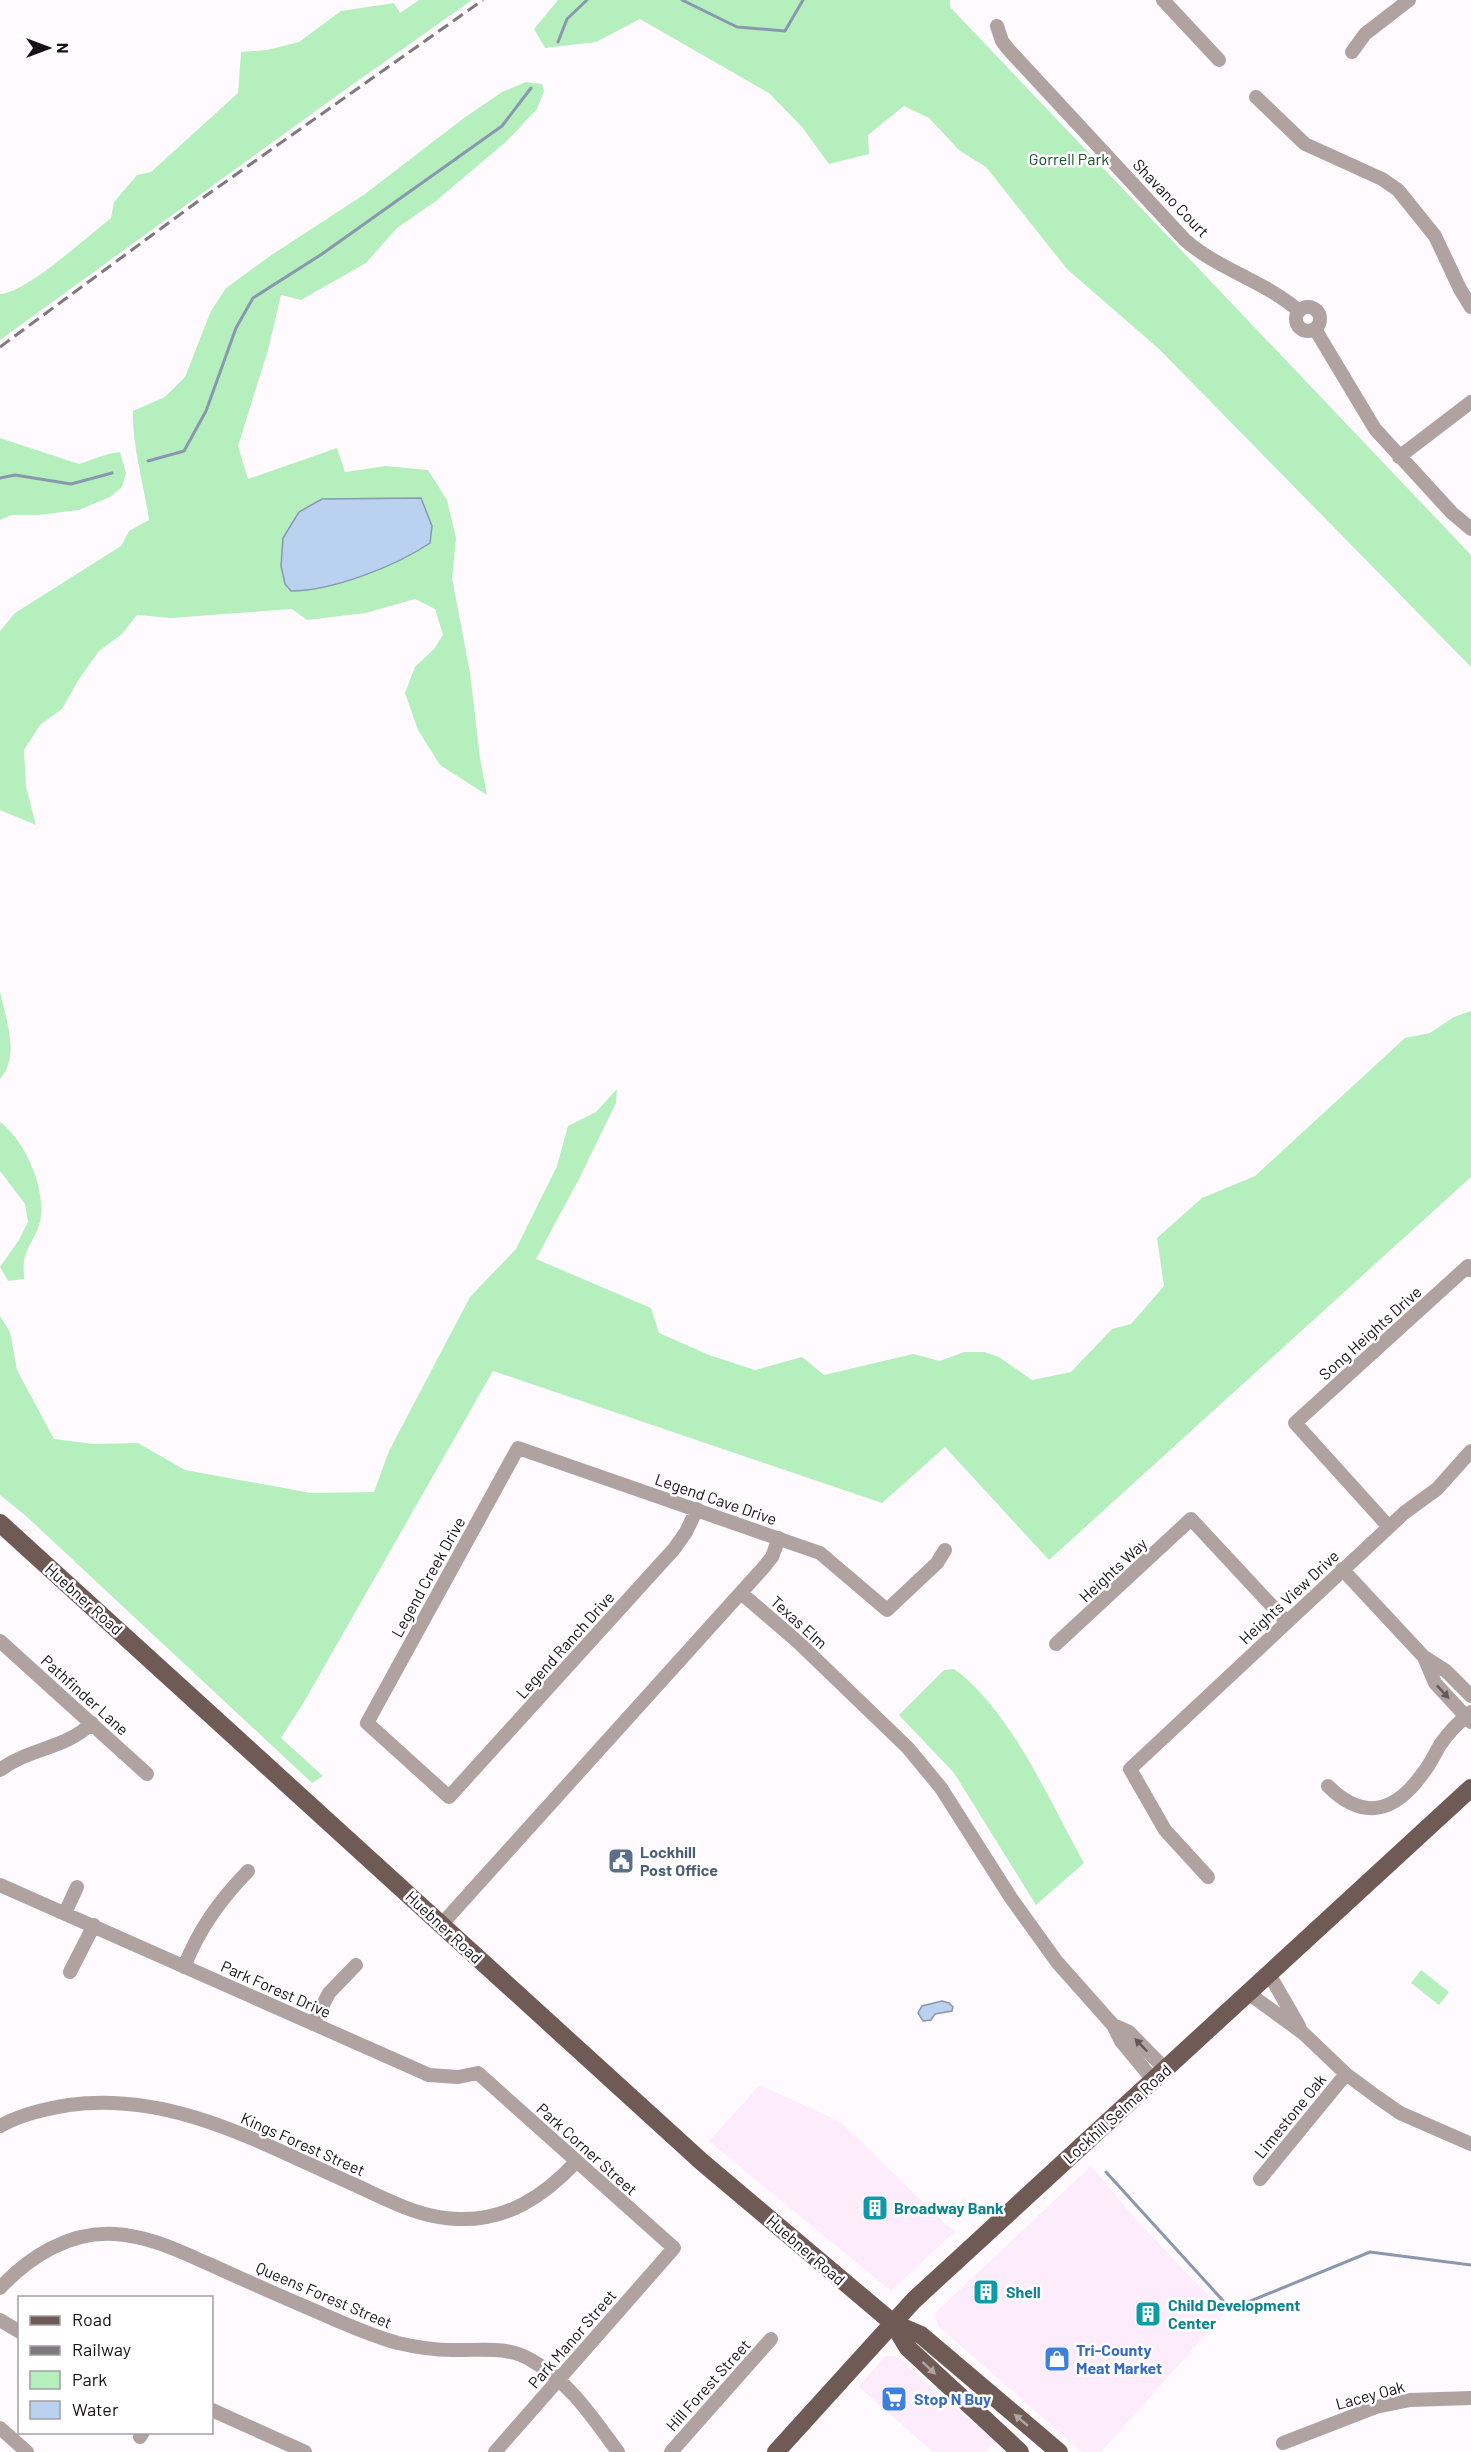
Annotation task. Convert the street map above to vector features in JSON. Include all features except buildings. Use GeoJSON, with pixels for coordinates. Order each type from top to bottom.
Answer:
{"type":"FeatureCollection","features":[{"type":"Feature","properties":{"kind":"main road","name":"Huebner Road"},"geometry":{"type":"LineString","coordinates":[[0,1523],[702,2162],[893,2323],[921,2335],[1059,2452]]}},
{"type":"Feature","properties":{"kind":"main road","name":"Lockhill Selma Road"},"geometry":{"type":"LineString","coordinates":[[776,2452],[930,2285],[1471,1788]]}},
{"type":"Feature","properties":{"kind":"main road","name":"Huebner Road"},"geometry":{"type":"LineString","coordinates":[[893,2323],[908,2348],[1020,2452]]}},
{"type":"Feature","properties":{"kind":"street"},"geometry":{"type":"LineString","coordinates":[[1163,0],[1220,60]]}},
{"type":"Feature","properties":{"kind":"street"},"geometry":{"type":"LineString","coordinates":[[1352,52],[1365,34],[1409,0]]}},
{"type":"Feature","properties":{"kind":"street","name":"Shavano Court"},"geometry":{"type":"LineString","coordinates":[[997,26],[1002,41],[1009,50],[1185,240],[1205,255],[1276,293],[1299,311],[1296,319],[1299,327],[1307,331],[1315,329],[1364,413],[1399,457],[1452,513],[1471,529]]}},
{"type":"Feature","properties":{"kind":"street"},"geometry":{"type":"LineString","coordinates":[[1257,97],[1305,144],[1382,179],[1398,190],[1435,236],[1471,308]]}},
{"type":"Feature","properties":{"kind":"street"},"geometry":{"type":"LineString","coordinates":[[1399,457],[1471,402]]}},
{"type":"Feature","properties":{"kind":"street","name":"Song Heights Drive"},"geometry":{"type":"LineString","coordinates":[[1389,1527],[1295,1423],[1469,1268]]}},
{"type":"Feature","properties":{"kind":"street","name":"Legend Cave Drive"},"geometry":{"type":"LineString","coordinates":[[518,1448],[820,1553],[887,1610],[937,1563],[945,1550]]}},
{"type":"Feature","properties":{"kind":"street","name":"Legend Creek Drive"},"geometry":{"type":"LineString","coordinates":[[449,1797],[367,1723],[518,1448]]}},
{"type":"Feature","properties":{"kind":"street","name":"Heights View Drive"},"geometry":{"type":"LineString","coordinates":[[1208,1877],[1165,1830],[1130,1769],[1342,1569],[1404,1513],[1437,1489],[1471,1450]]}},
{"type":"Feature","properties":{"kind":"street","name":"Legend Ranch Drive"},"geometry":{"type":"LineString","coordinates":[[449,1797],[674,1549],[686,1532],[697,1509]]}},
{"type":"Feature","properties":{"kind":"street","name":"Heights Way"},"geometry":{"type":"LineString","coordinates":[[1056,1644],[1191,1519],[1287,1622]]}},
{"type":"Feature","properties":{"kind":"street"},"geometry":{"type":"LineString","coordinates":[[441,1925],[741,1593],[772,1557],[779,1538]]}},
{"type":"Feature","properties":{"kind":"street"},"geometry":{"type":"LineString","coordinates":[[1342,1569],[1424,1657],[1446,1671],[1471,1696]]}},
{"type":"Feature","properties":{"kind":"street","name":"Texas Elm"},"geometry":{"type":"LineString","coordinates":[[741,1593],[798,1642],[908,1748],[940,1788],[1011,1898],[1057,1962],[1113,2025],[1121,2041],[1160,2075]]}},
{"type":"Feature","properties":{"kind":"street","name":"Pathfinder Lane"},"geometry":{"type":"LineString","coordinates":[[0,1641],[147,1773]]}},
{"type":"Feature","properties":{"kind":"street"},"geometry":{"type":"LineString","coordinates":[[1328,1786],[1342,1799],[1357,1807],[1371,1809],[1385,1806],[1413,1787],[1440,1744],[1469,1717],[1435,1683],[1424,1657]]}},
{"type":"Feature","properties":{"kind":"street"},"geometry":{"type":"LineString","coordinates":[[0,1770],[25,1754],[74,1739],[92,1723]]}},
{"type":"Feature","properties":{"kind":"street"},"geometry":{"type":"LineString","coordinates":[[184,1966],[195,1940],[210,1915],[248,1871]]}},
{"type":"Feature","properties":{"kind":"street","name":"Park Forest Drive"},"geometry":{"type":"LineString","coordinates":[[0,1885],[429,2075],[458,2077],[478,2073]]}},
{"type":"Feature","properties":{"kind":"street"},"geometry":{"type":"LineString","coordinates":[[64,1913],[77,1887]]}},
{"type":"Feature","properties":{"kind":"street"},"geometry":{"type":"LineString","coordinates":[[70,1972],[94,1925]]}},
{"type":"Feature","properties":{"kind":"street"},"geometry":{"type":"LineString","coordinates":[[313,2024],[329,1993],[356,1965]]}},
{"type":"Feature","properties":{"kind":"street"},"geometry":{"type":"LineString","coordinates":[[1269,1974],[1303,2033]]}},
{"type":"Feature","properties":{"kind":"street"},"geometry":{"type":"LineString","coordinates":[[1248,1994],[1303,2033],[1346,2074],[1400,2113],[1471,2144]]}},
{"type":"Feature","properties":{"kind":"street","name":"Park Corner Street"},"geometry":{"type":"LineString","coordinates":[[478,2073],[674,2248]]}},
{"type":"Feature","properties":{"kind":"street","name":"Limestone Oak"},"geometry":{"type":"LineString","coordinates":[[1260,2179],[1346,2074]]}},
{"type":"Feature","properties":{"kind":"street","name":"Kings Forest Street"},"geometry":{"type":"LineString","coordinates":[[0,2126],[34,2112],[81,2104],[116,2102],[170,2109],[222,2126],[416,2212],[445,2218],[489,2217],[518,2208],[544,2193],[576,2162]]}},
{"type":"Feature","properties":{"kind":"street","name":"Queens Forest Street"},"geometry":{"type":"LineString","coordinates":[[0,2288],[30,2260],[42,2252],[69,2241],[97,2234],[140,2237],[168,2246],[367,2334],[423,2348],[512,2352],[532,2360],[583,2404],[618,2452]]}},
{"type":"Feature","properties":{"kind":"street","name":"Park Manor Street"},"geometry":{"type":"LineString","coordinates":[[495,2452],[674,2248]]}},
{"type":"Feature","properties":{"kind":"street"},"geometry":{"type":"LineString","coordinates":[[0,2320],[18,2331]]}},
{"type":"Feature","properties":{"kind":"street","name":"Hill Forest Street"},"geometry":{"type":"LineString","coordinates":[[671,2452],[771,2339]]}},
{"type":"Feature","properties":{"kind":"street","name":"Lacey Oak"},"geometry":{"type":"LineString","coordinates":[[1282,2443],[1376,2407],[1410,2400],[1471,2398]]}},
{"type":"Feature","properties":{"kind":"street"},"geometry":{"type":"LineString","coordinates":[[213,2410],[299,2451]]}},
{"type":"Feature","properties":{"kind":"street"},"geometry":{"type":"LineString","coordinates":[[0,2428],[27,2452]]}},
{"type":"Feature","properties":{"kind":"shaded area"},"geometry":{"type":"Polygon","coordinates":[[[760,2085],[840,2122],[954,2232],[891,2291],[709,2141],[760,2085]]]}},
{"type":"Feature","properties":{"kind":"shaded area"},"geometry":{"type":"Polygon","coordinates":[[[1091,2166],[1139,2223],[1225,2313],[1101,2452],[1082,2452],[938,2326],[935,2313],[1091,2166]]]}},
{"type":"Feature","properties":{"kind":"shaded area"},"geometry":{"type":"Polygon","coordinates":[[[885,2356],[896,2356],[995,2441],[985,2452],[933,2452],[859,2387],[885,2356]]]}},
{"type":"Feature","properties":{"kind":"green space"},"geometry":{"type":"Polygon","coordinates":[[[419,0],[472,0],[0,340],[0,294],[25,285],[73,250],[111,218],[114,202],[137,175],[151,172],[238,93],[241,52],[267,50],[299,42],[341,11],[394,3],[400,13],[419,0]]]}},
{"type":"Feature","properties":{"kind":"green space","name":"Gorrell Park"},"geometry":{"type":"Polygon","coordinates":[[[558,0],[950,0],[950,7],[1471,555],[1471,667],[1159,349],[1067,269],[986,167],[960,151],[929,118],[904,106],[868,135],[869,154],[829,164],[802,127],[769,93],[640,19],[596,42],[545,48],[534,29],[558,0]]]}},
{"type":"Feature","properties":{"kind":"green space"},"geometry":{"type":"Polygon","coordinates":[[[526,82],[542,84],[544,91],[537,109],[508,140],[436,201],[397,228],[366,263],[301,300],[281,295],[268,350],[238,446],[248,479],[337,448],[345,472],[386,466],[428,470],[447,500],[456,538],[452,578],[470,673],[480,758],[487,795],[440,765],[418,730],[405,693],[415,667],[434,649],[443,635],[435,609],[415,599],[366,613],[307,620],[292,609],[171,618],[137,615],[122,634],[99,651],[79,679],[62,709],[40,725],[24,750],[26,787],[36,825],[0,810],[0,631],[15,613],[121,546],[129,531],[149,520],[136,452],[133,411],[165,397],[185,377],[211,311],[226,288],[270,256],[365,194],[464,118],[502,92],[526,82]]]}},
{"type":"Feature","properties":{"kind":"green space"},"geometry":{"type":"Polygon","coordinates":[[[0,438],[79,464],[120,452],[126,473],[122,487],[110,497],[79,510],[39,515],[12,515],[0,520],[0,438]]]}},
{"type":"Feature","properties":{"kind":"green space"},"geometry":{"type":"Polygon","coordinates":[[[0,991],[11,1048],[10,1059],[0,1079],[0,991]]]}},
{"type":"Feature","properties":{"kind":"green space"},"geometry":{"type":"Polygon","coordinates":[[[1471,1011],[1471,1177],[1049,1560],[945,1447],[882,1503],[493,1371],[304,1702],[281,1738],[323,1776],[312,1783],[26,1516],[0,1495],[0,1316],[10,1332],[17,1370],[54,1439],[94,1444],[138,1443],[185,1470],[311,1493],[374,1492],[389,1451],[470,1297],[516,1249],[557,1166],[568,1126],[596,1112],[617,1089],[616,1103],[536,1259],[651,1308],[659,1333],[709,1355],[755,1370],[802,1357],[824,1375],[913,1354],[940,1361],[964,1352],[984,1352],[999,1357],[1032,1380],[1071,1372],[1112,1329],[1131,1324],[1164,1286],[1157,1238],[1202,1198],[1255,1176],[1405,1038],[1430,1033],[1454,1017],[1471,1011]]]}},
{"type":"Feature","properties":{"kind":"green space"},"geometry":{"type":"Polygon","coordinates":[[[0,1122],[18,1141],[32,1167],[40,1195],[41,1209],[39,1226],[25,1256],[24,1279],[8,1281],[0,1267],[19,1240],[28,1222],[25,1204],[0,1171],[0,1122]]]}},
{"type":"Feature","properties":{"kind":"green space"},"geometry":{"type":"Polygon","coordinates":[[[954,1669],[974,1686],[1011,1732],[1043,1785],[1084,1863],[1036,1905],[954,1773],[899,1715],[944,1670],[954,1669]]]}},
{"type":"Feature","properties":{"kind":"green space"},"geometry":{"type":"Polygon","coordinates":[[[1421,1970],[1449,1992],[1439,2005],[1411,1983],[1421,1970]]]}},
{"type":"Feature","properties":{"kind":"water"},"geometry":{"type":"Polygon","coordinates":[[[421,498],[432,526],[430,543],[416,552],[363,576],[325,587],[291,591],[285,584],[281,566],[283,538],[299,512],[322,499],[421,498]]]}},
{"type":"Feature","properties":{"kind":"water"},"geometry":{"type":"Polygon","coordinates":[[[942,2001],[953,2007],[952,2011],[935,2014],[931,2020],[923,2021],[918,2013],[922,2006],[942,2001]]]}},
{"type":"Feature","properties":{"kind":"waterway"},"geometry":{"type":"LineString","coordinates":[[558,42],[567,19],[587,0]]}},
{"type":"Feature","properties":{"kind":"waterway"},"geometry":{"type":"LineString","coordinates":[[682,0],[737,27],[785,31],[803,0]]}},
{"type":"Feature","properties":{"kind":"waterway"},"geometry":{"type":"LineString","coordinates":[[148,461],[184,451],[206,411],[236,328],[253,298],[322,254],[502,126],[531,88]]}},
{"type":"Feature","properties":{"kind":"waterway"},"geometry":{"type":"LineString","coordinates":[[0,478],[15,475],[71,484],[112,473]]}},
{"type":"Feature","properties":{"kind":"waterway"},"geometry":{"type":"LineString","coordinates":[[1106,2172],[1227,2305],[1236,2307],[1370,2252],[1471,2265]]}},
{"type":"Feature","properties":{"kind":"railway"},"geometry":{"type":"LineString","coordinates":[[0,347],[197,202],[483,0]]}},
{"type":"Feature","properties":{"kind":"place","name":"Lockhill Post Office"},"geometry":{"type":"Point","coordinates":[621,1861]}},
{"type":"Feature","properties":{"kind":"place","name":"Broadway Bank"},"geometry":{"type":"Point","coordinates":[875,2208]}},
{"type":"Feature","properties":{"kind":"place","name":"Shell"},"geometry":{"type":"Point","coordinates":[986,2292]}},
{"type":"Feature","properties":{"kind":"place","name":"Child Development Center"},"geometry":{"type":"Point","coordinates":[1148,2314]}},
{"type":"Feature","properties":{"kind":"place","name":"Tri-County Meat Market"},"geometry":{"type":"Point","coordinates":[1057,2359]}},
{"type":"Feature","properties":{"kind":"place","name":"Stop N Buy"},"geometry":{"type":"Point","coordinates":[894,2399]}}]}
